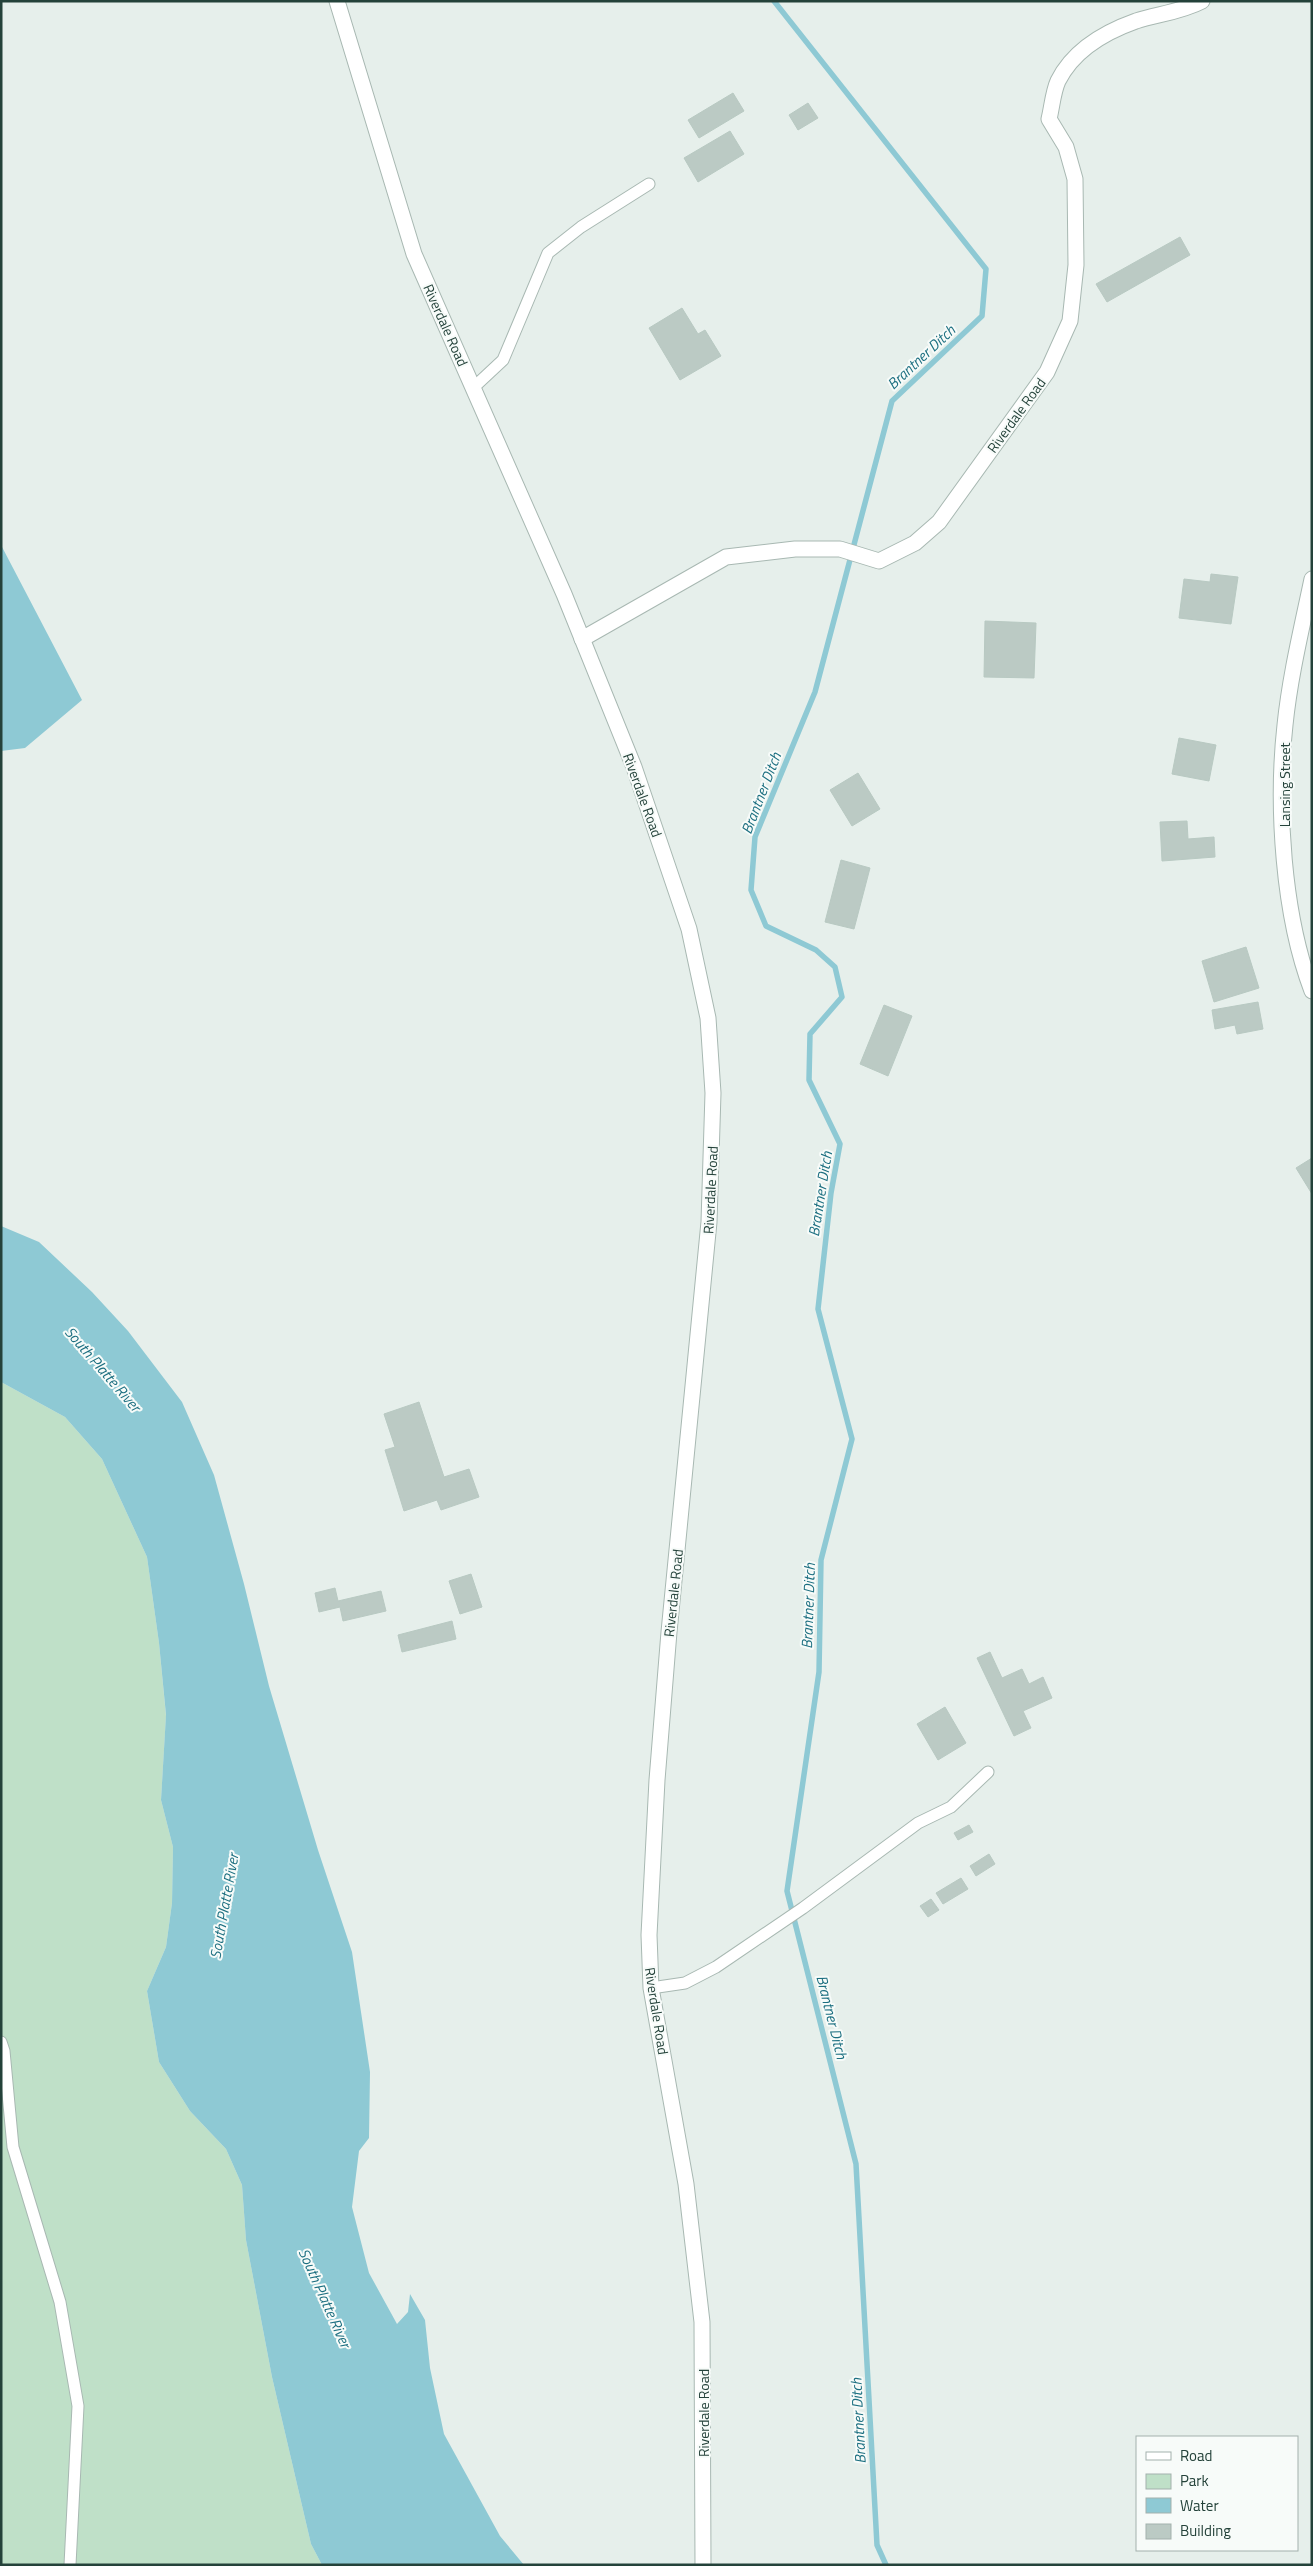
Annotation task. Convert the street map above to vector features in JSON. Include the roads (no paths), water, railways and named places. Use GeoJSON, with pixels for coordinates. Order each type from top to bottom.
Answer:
{"type":"FeatureCollection","features":[{"type":"Feature","properties":{"kind":"street","name":"Riverdale Road"},"geometry":{"type":"LineString","coordinates":[[337,1],[414,254],[582,639],[634,767],[680,897],[698,963],[711,1054],[713,1153],[709,1222],[656,1780],[649,1935],[651,1988],[686,2184],[702,2322],[704,2404],[703,2565]]}},
{"type":"Feature","properties":{"kind":"street","name":"Riverdale Road"},"geometry":{"type":"LineString","coordinates":[[582,639],[726,557],[794,549],[840,549],[878,562],[915,543],[939,522],[1047,372],[1070,321],[1076,265],[1075,179],[1066,147],[1050,118],[1058,82],[1078,55],[1102,36],[1136,21],[1188,8],[1202,1]]}},
{"type":"Feature","properties":{"kind":"street","name":"Lansing Street"},"geometry":{"type":"LineString","coordinates":[[1312,579],[1290,683],[1285,727],[1282,808],[1291,916],[1312,991]]}},
{"type":"Feature","properties":{"kind":"lane"},"geometry":{"type":"LineString","coordinates":[[474,388],[503,360],[548,253],[581,227],[649,184]]}},
{"type":"Feature","properties":{"kind":"lane"},"geometry":{"type":"LineString","coordinates":[[651,1988],[685,1983],[716,1967],[802,1908],[918,1823],[951,1807],[988,1772]]}},
{"type":"Feature","properties":{"kind":"lane"},"geometry":{"type":"LineString","coordinates":[[1,2042],[4,2051],[13,2148],[60,2302],[78,2406],[70,2565]]}},
{"type":"Feature","properties":{"kind":"water"},"geometry":{"type":"Polygon","coordinates":[[[1,545],[82,700],[25,748],[1,751],[1,545]]]}},
{"type":"Feature","properties":{"kind":"water","name":"South Platte River"},"geometry":{"type":"Polygon","coordinates":[[[1,1226],[39,1242],[92,1292],[128,1331],[182,1402],[214,1475],[244,1584],[269,1686],[318,1850],[352,1952],[370,2072],[369,2138],[359,2151],[352,2207],[369,2273],[397,2324],[408,2312],[410,2294],[425,2320],[430,2368],[444,2434],[500,2536],[524,2565],[322,2565],[311,2544],[272,2377],[246,2240],[242,2185],[226,2149],[190,2111],[159,2062],[147,1991],[166,1947],[172,1903],[173,1847],[161,1800],[166,1715],[159,1643],[147,1557],[102,1459],[65,1417],[1,1382],[1,1226]]]}},
{"type":"Feature","properties":{"kind":"waterway","name":"Brantner Ditch"},"geometry":{"type":"LineString","coordinates":[[774,1],[986,269],[982,316],[892,401],[815,692],[755,837],[751,890],[766,926],[816,950],[835,967],[842,997],[810,1034],[809,1080],[840,1144],[831,1193],[818,1309],[852,1439],[821,1560],[819,1672],[787,1891],[856,2164],[877,2545],[886,2565]]}}]}
